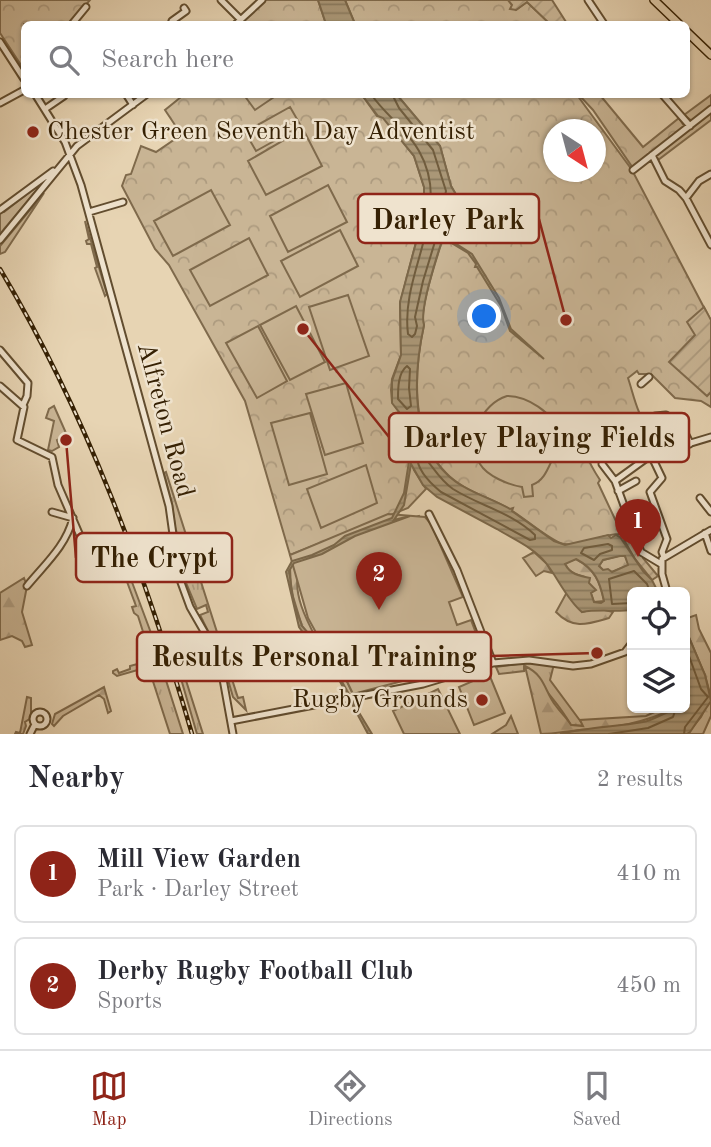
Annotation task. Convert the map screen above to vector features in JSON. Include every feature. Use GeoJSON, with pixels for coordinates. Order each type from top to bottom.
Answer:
{"type":"FeatureCollection","features":[{"type":"Feature","properties":{"kind":"main road"},"geometry":{"type":"LineString","coordinates":[[658,2],[676,21]]}},
{"type":"Feature","properties":{"kind":"main road"},"geometry":{"type":"LineString","coordinates":[[690,34],[711,55]]}},
{"type":"Feature","properties":{"kind":"street"},"geometry":{"type":"LineString","coordinates":[[221,0],[237,21]]}},
{"type":"Feature","properties":{"kind":"street"},"geometry":{"type":"LineString","coordinates":[[239,21],[262,0]]}},
{"type":"Feature","properties":{"kind":"street"},"geometry":{"type":"LineString","coordinates":[[588,0],[602,21]]}},
{"type":"Feature","properties":{"kind":"street"},"geometry":{"type":"LineString","coordinates":[[74,21],[86,7]]}},
{"type":"Feature","properties":{"kind":"street"},"geometry":{"type":"LineString","coordinates":[[172,21],[186,11],[184,8]]}},
{"type":"Feature","properties":{"kind":"street"},"geometry":{"type":"LineString","coordinates":[[0,42],[21,74]]}},
{"type":"Feature","properties":{"kind":"street"},"geometry":{"type":"LineString","coordinates":[[0,103],[21,92]]}},
{"type":"Feature","properties":{"kind":"street","name":"Alfreton Road"},"geometry":{"type":"LineString","coordinates":[[38,98],[60,132],[89,212],[169,506],[179,577],[190,607],[217,656],[225,682],[233,734]]}},
{"type":"Feature","properties":{"kind":"street"},"geometry":{"type":"LineString","coordinates":[[45,109],[61,98]]}},
{"type":"Feature","properties":{"kind":"street"},"geometry":{"type":"LineString","coordinates":[[129,98],[133,104]]}},
{"type":"Feature","properties":{"kind":"street"},"geometry":{"type":"LineString","coordinates":[[0,240],[77,146],[141,98]]}},
{"type":"Feature","properties":{"kind":"street"},"geometry":{"type":"LineString","coordinates":[[666,98],[690,126]]}},
{"type":"Feature","properties":{"kind":"street"},"geometry":{"type":"LineString","coordinates":[[633,170],[711,109]]}},
{"type":"Feature","properties":{"kind":"street"},"geometry":{"type":"LineString","coordinates":[[652,155],[662,175],[686,198],[711,245]]}},
{"type":"Feature","properties":{"kind":"street"},"geometry":{"type":"LineString","coordinates":[[0,210],[55,170]]}},
{"type":"Feature","properties":{"kind":"street"},"geometry":{"type":"LineString","coordinates":[[686,198],[699,181],[711,174]]}},
{"type":"Feature","properties":{"kind":"street"},"geometry":{"type":"LineString","coordinates":[[89,212],[123,202]]}},
{"type":"Feature","properties":{"kind":"street"},"geometry":{"type":"LineString","coordinates":[[0,350],[29,386],[18,440],[49,454],[81,538]]}},
{"type":"Feature","properties":{"kind":"street"},"geometry":{"type":"LineString","coordinates":[[641,384],[649,377]]}},
{"type":"Feature","properties":{"kind":"street"},"geometry":{"type":"LineString","coordinates":[[0,386],[23,405]]}},
{"type":"Feature","properties":{"kind":"street"},"geometry":{"type":"LineString","coordinates":[[655,416],[666,415],[687,434],[690,444]]}},
{"type":"Feature","properties":{"kind":"street"},"geometry":{"type":"LineString","coordinates":[[616,480],[651,455],[711,437]]}},
{"type":"Feature","properties":{"kind":"street"},"geometry":{"type":"LineString","coordinates":[[651,455],[662,480],[650,491],[667,539],[662,552],[666,587]]}},
{"type":"Feature","properties":{"kind":"street"},"geometry":{"type":"LineString","coordinates":[[602,464],[616,480],[641,552],[663,560]]}},
{"type":"Feature","properties":{"kind":"street"},"geometry":{"type":"LineString","coordinates":[[618,491],[636,481]]}},
{"type":"Feature","properties":{"kind":"street"},"geometry":{"type":"LineString","coordinates":[[700,498],[711,512]]}},
{"type":"Feature","properties":{"kind":"street"},"geometry":{"type":"LineString","coordinates":[[52,512],[73,518]]}},
{"type":"Feature","properties":{"kind":"street"},"geometry":{"type":"LineString","coordinates":[[429,514],[457,570],[493,663]]}},
{"type":"Feature","properties":{"kind":"street"},"geometry":{"type":"LineString","coordinates":[[27,586],[55,555],[73,518]]}},
{"type":"Feature","properties":{"kind":"street"},"geometry":{"type":"LineString","coordinates":[[68,533],[78,530]]}},
{"type":"Feature","properties":{"kind":"street"},"geometry":{"type":"LineString","coordinates":[[663,560],[708,532],[711,551]]}},
{"type":"Feature","properties":{"kind":"street"},"geometry":{"type":"LineString","coordinates":[[29,570],[36,575]]}},
{"type":"Feature","properties":{"kind":"street"},"geometry":{"type":"LineString","coordinates":[[231,721],[439,680],[493,663],[529,660],[573,666],[591,664],[627,649]]}},
{"type":"Feature","properties":{"kind":"street"},"geometry":{"type":"LineString","coordinates":[[30,734],[35,724]]}},
{"type":"Feature","properties":{"kind":"green space"},"geometry":{"type":"Polygon","coordinates":[[[0,0],[90,0],[72,21],[21,21],[21,65],[0,33],[0,0]]]}},
{"type":"Feature","properties":{"kind":"green space"},"geometry":{"type":"Polygon","coordinates":[[[260,0],[318,0],[325,21],[240,21],[260,0]]]}},
{"type":"Feature","properties":{"kind":"green space"},"geometry":{"type":"Polygon","coordinates":[[[345,0],[508,0],[516,10],[527,2],[547,21],[354,21],[345,0]]]}},
{"type":"Feature","properties":{"kind":"green space"},"geometry":{"type":"Polygon","coordinates":[[[508,0],[552,0],[565,21],[547,21],[527,2],[516,10],[510,9],[512,5],[508,0]]]}},
{"type":"Feature","properties":{"kind":"green space"},"geometry":{"type":"Polygon","coordinates":[[[711,95],[711,107],[692,121],[684,115],[711,95]]]}},
{"type":"Feature","properties":{"kind":"green space"},"geometry":{"type":"Polygon","coordinates":[[[180,98],[364,98],[414,156],[424,187],[424,212],[400,303],[401,355],[391,390],[392,402],[399,412],[404,440],[414,470],[426,489],[408,508],[290,555],[245,401],[169,265],[155,249],[122,186],[126,175],[131,174],[141,146],[156,152],[178,137],[177,128],[165,110],[180,98]]]}},
{"type":"Feature","properties":{"kind":"green space"},"geometry":{"type":"Polygon","coordinates":[[[246,98],[273,98],[255,110],[246,98]]]}},
{"type":"Feature","properties":{"kind":"green space"},"geometry":{"type":"Polygon","coordinates":[[[400,98],[579,98],[595,119],[543,119],[543,182],[606,182],[606,135],[632,170],[711,321],[711,407],[701,401],[675,398],[651,374],[639,374],[637,371],[628,378],[639,412],[635,419],[613,431],[592,416],[582,426],[586,454],[622,534],[578,544],[559,543],[503,505],[453,479],[434,458],[421,422],[418,362],[424,307],[446,225],[450,196],[458,198],[451,186],[440,146],[400,98]]]}},
{"type":"Feature","properties":{"kind":"green space"},"geometry":{"type":"Polygon","coordinates":[[[582,98],[602,98],[643,147],[679,118],[686,129],[633,168],[606,129],[606,119],[599,119],[582,98]]]}},
{"type":"Feature","properties":{"kind":"green space"},"geometry":{"type":"Polygon","coordinates":[[[290,107],[301,126],[256,151],[245,132],[290,107]]]}},
{"type":"Feature","properties":{"kind":"green space"},"geometry":{"type":"Polygon","coordinates":[[[711,112],[711,120],[658,160],[654,155],[711,112]]]}},
{"type":"Feature","properties":{"kind":"green space"},"geometry":{"type":"Polygon","coordinates":[[[303,129],[322,166],[266,195],[248,161],[303,129]]]}},
{"type":"Feature","properties":{"kind":"green space"},"geometry":{"type":"Polygon","coordinates":[[[46,179],[0,234],[0,212],[4,212],[46,179]]]}},
{"type":"Feature","properties":{"kind":"green space"},"geometry":{"type":"Polygon","coordinates":[[[328,185],[347,222],[288,252],[270,216],[328,185]]]}},
{"type":"Feature","properties":{"kind":"green space"},"geometry":{"type":"Polygon","coordinates":[[[211,190],[230,225],[173,256],[154,221],[211,190]]]}},
{"type":"Feature","properties":{"kind":"green space"},"geometry":{"type":"Polygon","coordinates":[[[44,193],[5,252],[0,254],[0,246],[44,193]]]}},
{"type":"Feature","properties":{"kind":"green space"},"geometry":{"type":"Polygon","coordinates":[[[85,221],[107,294],[105,296],[95,268],[97,267],[91,244],[86,241],[89,239],[85,221]]]}},
{"type":"Feature","properties":{"kind":"green space"},"geometry":{"type":"Polygon","coordinates":[[[340,230],[358,266],[300,297],[281,261],[340,230]]]}},
{"type":"Feature","properties":{"kind":"green space"},"geometry":{"type":"Polygon","coordinates":[[[249,238],[268,275],[210,306],[190,270],[249,238]]]}},
{"type":"Feature","properties":{"kind":"green space"},"geometry":{"type":"Polygon","coordinates":[[[348,295],[369,356],[330,370],[309,307],[348,295]]]}},
{"type":"Feature","properties":{"kind":"green space"},"geometry":{"type":"Polygon","coordinates":[[[296,306],[325,362],[290,380],[260,325],[296,306]]]}},
{"type":"Feature","properties":{"kind":"green space"},"geometry":{"type":"Polygon","coordinates":[[[704,307],[711,320],[711,392],[707,396],[669,362],[695,335],[687,322],[704,307]]]}},
{"type":"Feature","properties":{"kind":"green space"},"geometry":{"type":"Polygon","coordinates":[[[258,326],[287,381],[257,398],[226,343],[258,326]]]}},
{"type":"Feature","properties":{"kind":"green space"},"geometry":{"type":"Polygon","coordinates":[[[346,383],[363,443],[325,455],[306,394],[346,383]]]}},
{"type":"Feature","properties":{"kind":"green space"},"geometry":{"type":"Polygon","coordinates":[[[507,396],[530,402],[545,412],[558,433],[548,468],[542,478],[532,485],[533,496],[524,497],[522,487],[493,476],[483,468],[476,454],[476,434],[483,414],[498,400],[507,396]]]}},
{"type":"Feature","properties":{"kind":"green space"},"geometry":{"type":"Polygon","coordinates":[[[54,406],[70,442],[65,445],[62,438],[57,440],[59,447],[52,451],[48,450],[54,421],[46,418],[49,409],[54,406]]]}},
{"type":"Feature","properties":{"kind":"green space"},"geometry":{"type":"Polygon","coordinates":[[[310,413],[327,474],[289,485],[271,423],[310,413]]]}},
{"type":"Feature","properties":{"kind":"green space"},"geometry":{"type":"Polygon","coordinates":[[[366,465],[377,503],[321,528],[307,489],[366,465]]]}},
{"type":"Feature","properties":{"kind":"green space"},"geometry":{"type":"Polygon","coordinates":[[[166,472],[238,698],[243,697],[246,710],[233,697],[222,659],[200,615],[208,612],[206,605],[197,609],[181,571],[172,505],[164,473],[166,472]]]}},
{"type":"Feature","properties":{"kind":"green space"},"geometry":{"type":"Polygon","coordinates":[[[388,514],[425,517],[431,524],[463,597],[449,602],[457,625],[471,620],[486,660],[484,664],[353,694],[335,656],[319,638],[308,618],[290,555],[388,514]]]}},
{"type":"Feature","properties":{"kind":"green space"},"geometry":{"type":"Polygon","coordinates":[[[419,516],[423,522],[299,572],[297,589],[305,616],[317,640],[319,638],[335,656],[353,694],[350,696],[326,653],[302,626],[291,590],[290,567],[294,563],[419,516]]]}},
{"type":"Feature","properties":{"kind":"green space"},"geometry":{"type":"Polygon","coordinates":[[[634,534],[643,558],[658,576],[652,580],[624,540],[634,534]]]}},
{"type":"Feature","properties":{"kind":"green space"},"geometry":{"type":"Polygon","coordinates":[[[120,550],[151,633],[183,734],[170,734],[149,669],[155,665],[117,676],[113,673],[117,669],[119,673],[130,669],[130,666],[152,660],[138,616],[132,607],[136,606],[116,552],[120,550]]]}},
{"type":"Feature","properties":{"kind":"green space"},"geometry":{"type":"Polygon","coordinates":[[[534,552],[552,573],[544,571],[536,576],[523,558],[534,552]]]}},
{"type":"Feature","properties":{"kind":"green space"},"geometry":{"type":"Polygon","coordinates":[[[622,555],[629,565],[612,572],[599,566],[603,560],[622,555]]]}},
{"type":"Feature","properties":{"kind":"green space"},"geometry":{"type":"Polygon","coordinates":[[[576,559],[596,576],[604,601],[594,602],[585,577],[568,569],[565,563],[576,559]]]}},
{"type":"Feature","properties":{"kind":"green space"},"geometry":{"type":"Polygon","coordinates":[[[24,578],[27,586],[22,612],[32,645],[25,647],[22,641],[12,636],[0,640],[0,593],[24,578]]]}},
{"type":"Feature","properties":{"kind":"green space"},"geometry":{"type":"Polygon","coordinates":[[[567,592],[582,612],[597,608],[613,612],[609,618],[594,622],[581,624],[568,621],[556,612],[567,592]]]}},
{"type":"Feature","properties":{"kind":"green space"},"geometry":{"type":"Polygon","coordinates":[[[696,615],[699,629],[711,653],[711,697],[690,640],[690,617],[696,615]]]}},
{"type":"Feature","properties":{"kind":"green space"},"geometry":{"type":"Polygon","coordinates":[[[176,649],[203,734],[197,734],[173,651],[176,649]]]}},
{"type":"Feature","properties":{"kind":"green space"},"geometry":{"type":"Polygon","coordinates":[[[525,663],[554,664],[550,680],[584,726],[571,725],[549,694],[524,667],[524,671],[499,674],[496,667],[525,663]]]}},
{"type":"Feature","properties":{"kind":"green space"},"geometry":{"type":"Polygon","coordinates":[[[525,666],[541,679],[552,700],[571,725],[583,726],[580,720],[664,713],[629,724],[541,734],[525,666]]]}},
{"type":"Feature","properties":{"kind":"green space","name":"Rugby Grounds"},"geometry":{"type":"Polygon","coordinates":[[[489,674],[505,713],[474,725],[459,687],[489,674]]]}},
{"type":"Feature","properties":{"kind":"green space"},"geometry":{"type":"Polygon","coordinates":[[[104,687],[111,711],[108,713],[104,699],[99,695],[63,716],[54,726],[52,724],[55,714],[104,687]]]}},
{"type":"Feature","properties":{"kind":"green space"},"geometry":{"type":"Polygon","coordinates":[[[438,689],[460,734],[404,734],[393,711],[438,689]]]}},
{"type":"Feature","properties":{"kind":"green space"},"geometry":{"type":"Polygon","coordinates":[[[27,697],[31,698],[31,718],[25,722],[23,734],[15,734],[20,733],[27,697]]]}},
{"type":"Feature","properties":{"kind":"green space"},"geometry":{"type":"Polygon","coordinates":[[[711,697],[711,716],[703,734],[687,734],[701,717],[711,697]]]}},
{"type":"Feature","properties":{"kind":"green space"},"geometry":{"type":"Polygon","coordinates":[[[511,716],[518,734],[492,734],[506,725],[511,716]]]}},
{"type":"Feature","properties":{"kind":"water"},"geometry":{"type":"Polygon","coordinates":[[[318,0],[345,0],[354,21],[325,21],[318,0]]]}},
{"type":"Feature","properties":{"kind":"water"},"geometry":{"type":"Polygon","coordinates":[[[364,98],[400,98],[440,146],[451,186],[458,198],[457,205],[450,196],[444,236],[472,254],[499,298],[511,329],[544,359],[510,331],[501,306],[468,253],[443,238],[426,296],[418,366],[418,410],[422,431],[430,450],[441,468],[456,482],[510,509],[513,508],[512,511],[554,541],[565,545],[608,535],[611,538],[616,535],[620,537],[656,587],[627,587],[627,610],[582,612],[535,552],[437,497],[423,485],[411,464],[404,505],[394,520],[410,516],[355,536],[322,554],[294,563],[289,571],[294,604],[302,626],[330,658],[372,734],[368,734],[329,661],[299,627],[286,572],[292,561],[312,555],[334,545],[345,536],[392,518],[404,493],[410,455],[399,412],[392,403],[392,381],[401,355],[400,302],[424,213],[424,187],[414,156],[364,98]],[[620,556],[603,560],[599,566],[612,572],[628,565],[625,556],[620,556]],[[576,559],[565,564],[572,572],[590,578],[589,583],[596,590],[591,593],[594,602],[601,603],[604,601],[596,577],[576,559]]]}},
{"type":"Feature","properties":{"kind":"water"},"geometry":{"type":"Polygon","coordinates":[[[690,640],[705,675],[711,701],[690,732],[560,734],[643,722],[667,713],[690,713],[690,640]]]}},
{"type":"Feature","properties":{"kind":"railway"},"geometry":{"type":"LineString","coordinates":[[0,269],[60,380],[111,495],[154,614],[192,734]]}},
{"type":"Feature","properties":{"kind":"place","name":"Chester Green Seventh Day Adventist"},"geometry":{"type":"Point","coordinates":[33,132]}},
{"type":"Feature","properties":{"kind":"place","name":"Darley Park"},"geometry":{"type":"Point","coordinates":[566,320]}},
{"type":"Feature","properties":{"kind":"place","name":"Darley Playing Fields"},"geometry":{"type":"Point","coordinates":[303,329]}},
{"type":"Feature","properties":{"kind":"place","name":"The Crypt"},"geometry":{"type":"Point","coordinates":[66,440]}},
{"type":"Feature","properties":{"kind":"place","name":"Mill View Garden"},"geometry":{"type":"Point","coordinates":[638,557]}},
{"type":"Feature","properties":{"kind":"place","name":"Derby Rugby Football Club"},"geometry":{"type":"Point","coordinates":[379,610]}},
{"type":"Feature","properties":{"kind":"place","name":"Results Personal Training"},"geometry":{"type":"Point","coordinates":[597,653]}},
{"type":"Feature","properties":{"kind":"place","name":"Rugby Grounds"},"geometry":{"type":"Point","coordinates":[482,700]}}]}
